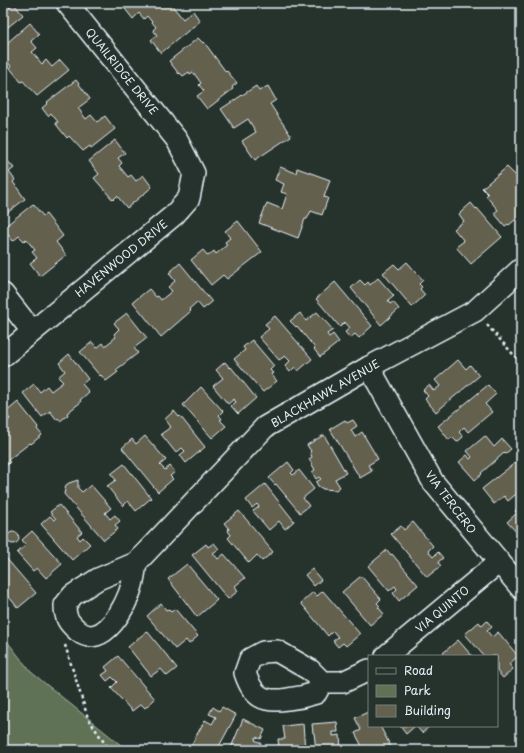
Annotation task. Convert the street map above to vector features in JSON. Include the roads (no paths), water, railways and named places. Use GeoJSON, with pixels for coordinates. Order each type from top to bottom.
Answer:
{"type":"FeatureCollection","features":[{"type":"Feature","properties":{"kind":"street","name":"QUAILRIDGE DRIVE"},"geometry":{"type":"LineString","coordinates":[[67,3],[177,140]]}},
{"type":"Feature","properties":{"kind":"street","name":"HAVENWOOD DRIVE"},"geometry":{"type":"LineString","coordinates":[[3,356],[174,215],[189,198],[194,174],[177,140]]}},
{"type":"Feature","properties":{"kind":"street","name":"BLACKHAWK AVENUE"},"geometry":{"type":"LineString","coordinates":[[136,563],[132,586],[119,616],[110,627],[99,635],[89,636],[82,634],[72,626],[65,616],[65,605],[73,595],[98,579],[136,563],[265,427],[369,367],[475,311],[521,269]]}},
{"type":"Feature","properties":{"kind":"street"},"geometry":{"type":"LineString","coordinates":[[3,294],[32,331]]}},
{"type":"Feature","properties":{"kind":"street","name":"VIA TERCERO"},"geometry":{"type":"LineString","coordinates":[[369,367],[433,482],[521,588]]}},
{"type":"Feature","properties":{"kind":"street","name":"VIA QUINTO"},"geometry":{"type":"LineString","coordinates":[[387,655],[499,562]]}},
{"type":"Feature","properties":{"kind":"street"},"geometry":{"type":"LineString","coordinates":[[322,682],[343,682],[368,670]]}}]}
